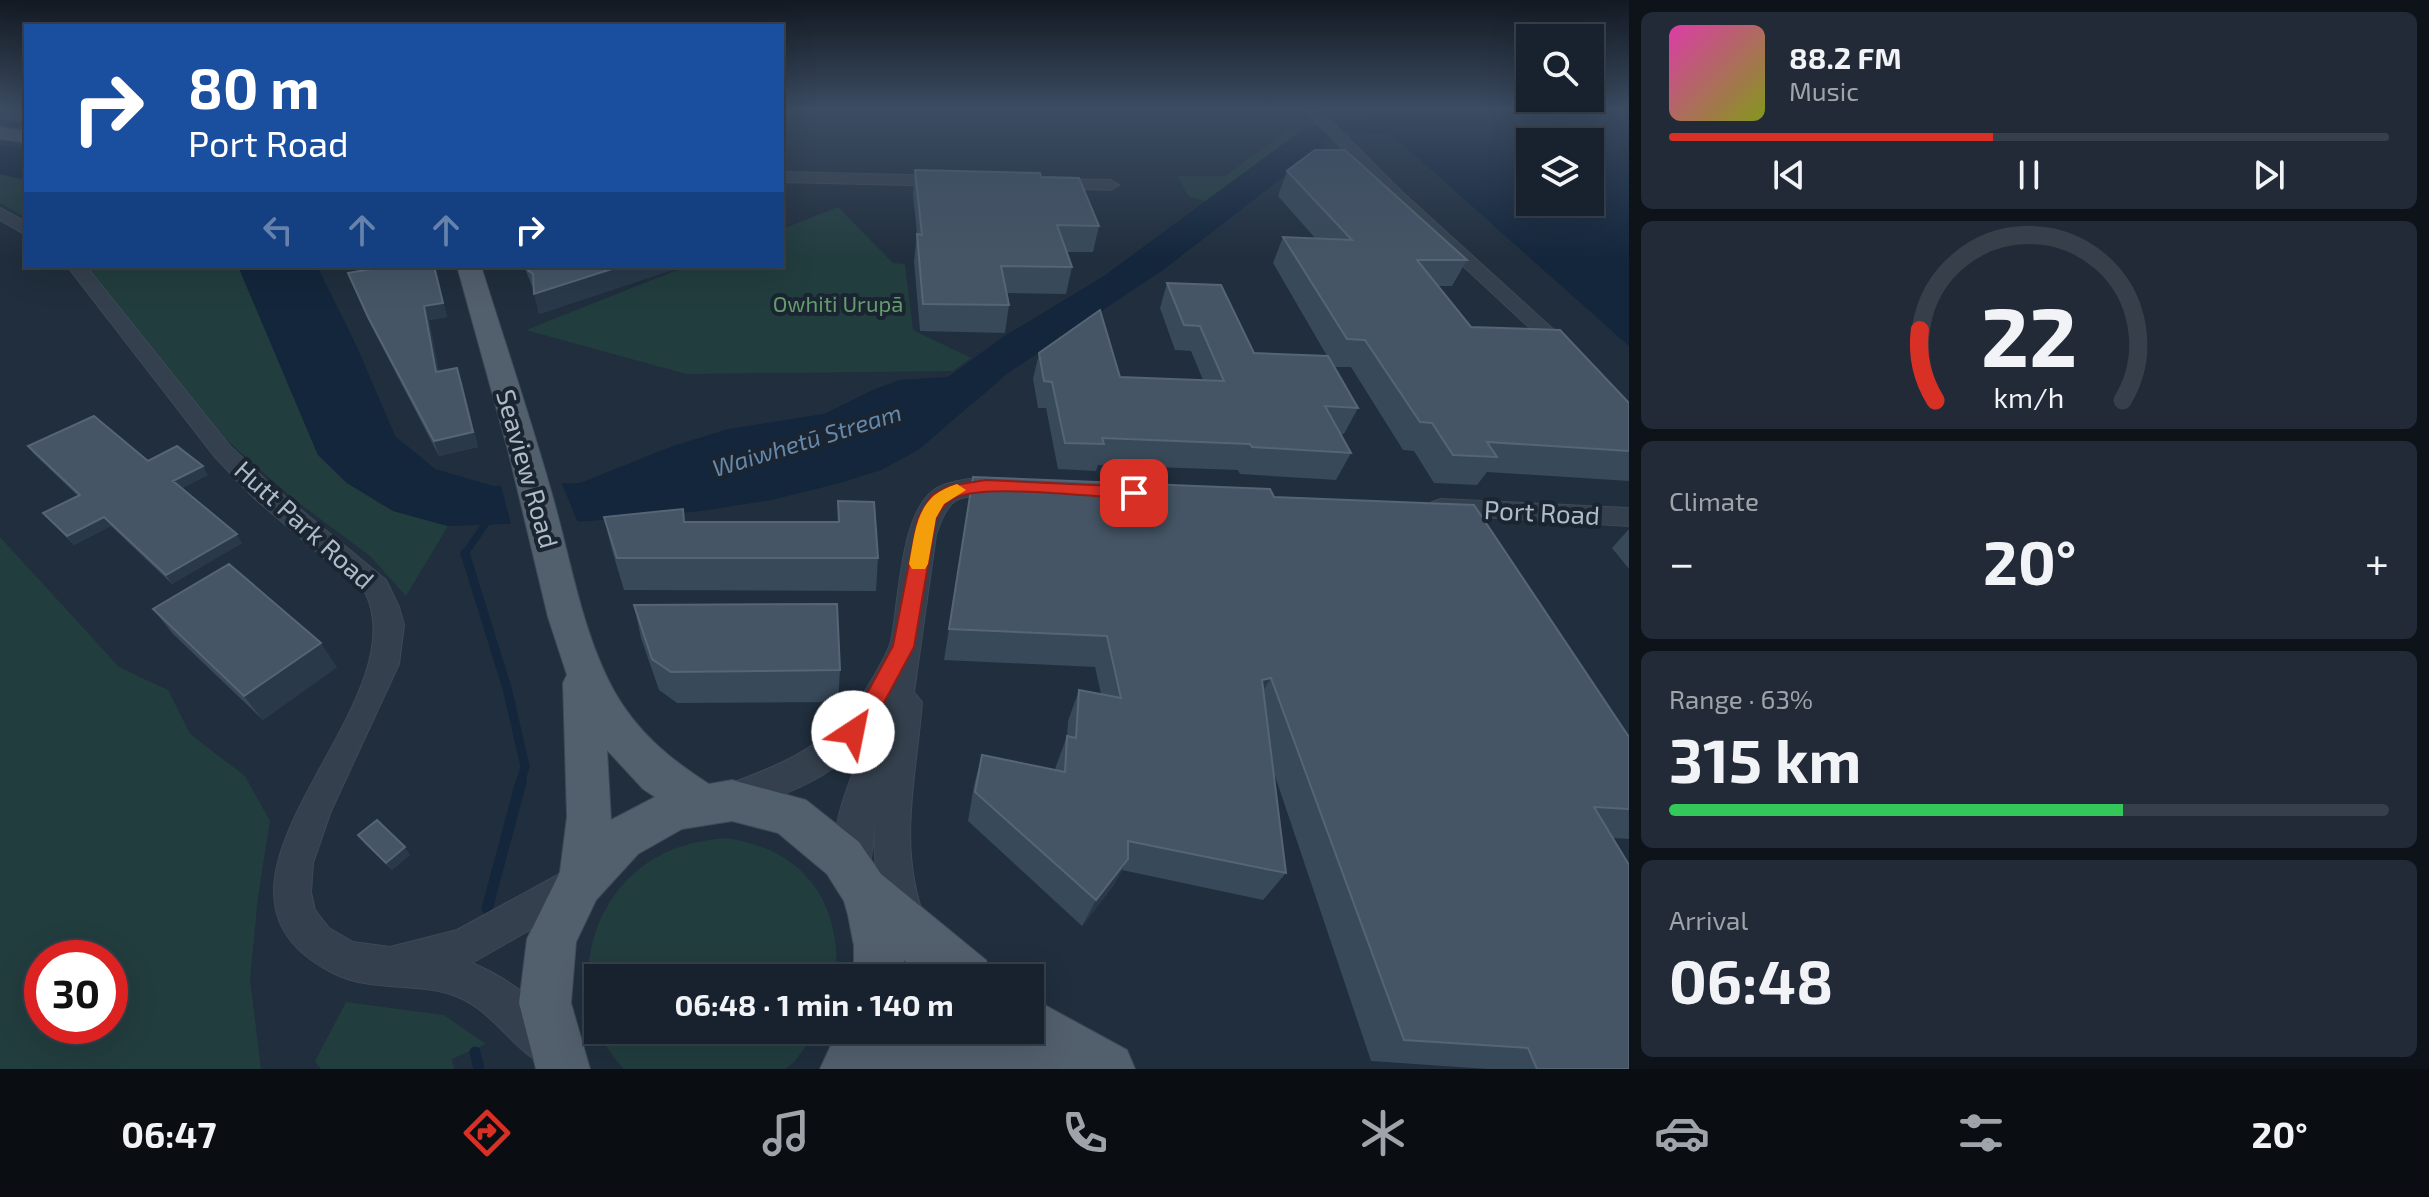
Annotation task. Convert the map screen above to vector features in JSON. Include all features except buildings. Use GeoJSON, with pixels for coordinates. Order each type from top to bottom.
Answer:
{"type":"FeatureCollection","features":[{"type":"Feature","properties":{"kind":"main road","name":"Seaview Road"},"geometry":{"type":"LineString","coordinates":[[470,268],[531,475],[583,673],[589,817],[580,878]]}},
{"type":"Feature","properties":{"kind":"main road","name":"Seaview Road"},"geometry":{"type":"LineString","coordinates":[[583,673],[603,712],[640,761],[668,784],[713,802]]}},
{"type":"Feature","properties":{"kind":"main road"},"geometry":{"type":"LineString","coordinates":[[559,1060],[545,1010],[545,969],[559,917],[580,878],[600,855],[638,826],[680,808],[713,802],[773,809],[795,819],[817,832],[857,878],[919,940],[950,964]]}},
{"type":"Feature","properties":{"kind":"main road"},"geometry":{"type":"LineString","coordinates":[[857,878],[876,931],[878,964]]}},
{"type":"Feature","properties":{"kind":"main road"},"geometry":{"type":"LineString","coordinates":[[1044,1033],[1108,1069]]}},
{"type":"Feature","properties":{"kind":"main road"},"geometry":{"type":"LineString","coordinates":[[847,1069],[860,1044]]}},
{"type":"Feature","properties":{"kind":"main road"},"geometry":{"type":"LineString","coordinates":[[866,1069],[922,1052],[959,1048],[1036,1057],[1081,1069]]}},
{"type":"Feature","properties":{"kind":"street"},"geometry":{"type":"LineString","coordinates":[[1362,159],[1395,194],[1588,372]]}},
{"type":"Feature","properties":{"kind":"street"},"geometry":{"type":"LineString","coordinates":[[784,177],[970,182]]}},
{"type":"Feature","properties":{"kind":"street"},"geometry":{"type":"LineString","coordinates":[[1032,183],[1111,185]]}},
{"type":"Feature","properties":{"kind":"street"},"geometry":{"type":"LineString","coordinates":[[0,213],[24,229]]}},
{"type":"Feature","properties":{"kind":"street","name":"Hutt Park Road"},"geometry":{"type":"LineString","coordinates":[[78,268],[222,451],[262,491],[376,587],[387,606],[391,640],[384,664],[300,840],[293,873],[294,905],[308,932],[333,955],[369,965],[448,975],[480,986],[515,1014],[559,1060]]}},
{"type":"Feature","properties":{"kind":"street"},"geometry":{"type":"LineString","coordinates":[[857,878],[859,805],[898,699],[903,647],[927,518],[938,500],[955,490],[986,486],[1032,488]]}},
{"type":"Feature","properties":{"kind":"street","name":"Port Road"},"geometry":{"type":"LineString","coordinates":[[1419,507],[1629,517]]}},
{"type":"Feature","properties":{"kind":"street"},"geometry":{"type":"LineString","coordinates":[[713,802],[785,779],[832,751],[867,715],[903,647]]}},
{"type":"Feature","properties":{"kind":"street"},"geometry":{"type":"LineString","coordinates":[[903,647],[908,682],[907,705],[890,825],[899,902],[919,940]]}},
{"type":"Feature","properties":{"kind":"street","name":"Hutt Park Road"},"geometry":{"type":"LineString","coordinates":[[369,965],[417,960],[463,948],[580,878]]}},
{"type":"Feature","properties":{"kind":"green space"},"geometry":{"type":"Polygon","coordinates":[[[1248,159],[1264,159],[1207,202],[1188,196],[1177,176],[1225,176],[1248,159]]]}},
{"type":"Feature","properties":{"kind":"green space"},"geometry":{"type":"Polygon","coordinates":[[[0,174],[24,180],[24,217],[0,203],[0,174]]]}},
{"type":"Feature","properties":{"kind":"green space","name":"Owhiti Urupā"},"geometry":{"type":"Polygon","coordinates":[[[838,207],[893,263],[905,264],[913,330],[971,358],[953,371],[686,374],[526,330],[682,268],[784,268],[784,228],[838,207]]]}},
{"type":"Feature","properties":{"kind":"green space"},"geometry":{"type":"Polygon","coordinates":[[[87,268],[239,268],[318,455],[347,483],[393,511],[448,526],[406,596],[370,556],[292,498],[223,437],[87,268]]]}},
{"type":"Feature","properties":{"kind":"green space"},"geometry":{"type":"Polygon","coordinates":[[[0,537],[119,667],[168,690],[190,734],[245,776],[270,821],[250,979],[261,1069],[0,1069],[0,537]]]}},
{"type":"Feature","properties":{"kind":"green space"},"geometry":{"type":"Polygon","coordinates":[[[726,838],[777,854],[812,883],[832,925],[836,964],[590,964],[597,928],[611,901],[630,877],[663,853],[681,846],[726,838]]]}},
{"type":"Feature","properties":{"kind":"green space"},"geometry":{"type":"Polygon","coordinates":[[[346,1002],[444,1015],[486,1044],[452,1059],[454,1069],[321,1069],[315,1061],[346,1002]]]}},
{"type":"Feature","properties":{"kind":"green space"},"geometry":{"type":"Polygon","coordinates":[[[605,1044],[808,1044],[785,1069],[624,1069],[605,1044]]]}},
{"type":"Feature","properties":{"kind":"water"},"geometry":{"type":"Polygon","coordinates":[[[0,159],[24,159],[24,180],[0,174],[0,159]]]}},
{"type":"Feature","properties":{"kind":"water","name":"Waiwhetū Stream"},"geometry":{"type":"Polygon","coordinates":[[[1263,159],[1307,159],[1163,270],[1008,373],[918,450],[881,470],[836,484],[771,500],[701,511],[589,521],[448,526],[393,511],[347,483],[318,455],[239,268],[318,268],[357,347],[395,436],[435,469],[493,486],[580,483],[673,446],[729,429],[824,414],[900,380],[948,377],[1003,337],[1104,276],[1263,159]]]}},
{"type":"Feature","properties":{"kind":"water"},"geometry":{"type":"Polygon","coordinates":[[[1419,159],[1516,159],[1516,216],[1604,216],[1604,159],[1629,159],[1629,346],[1419,159]]]}},
{"type":"Feature","properties":{"kind":"pier"},"geometry":{"type":"Polygon","coordinates":[[[560,479],[579,525],[512,528],[500,482],[560,479]]]}},
{"type":"Feature","properties":{"kind":"waterway"},"geometry":{"type":"LineString","coordinates":[[465,553],[491,516]]}},
{"type":"Feature","properties":{"kind":"waterway"},"geometry":{"type":"LineString","coordinates":[[465,553],[507,688],[525,766],[520,784]]}},
{"type":"Feature","properties":{"kind":"waterway"},"geometry":{"type":"LineString","coordinates":[[487,909],[521,782]]}},
{"type":"Feature","properties":{"kind":"waterway"},"geometry":{"type":"LineString","coordinates":[[475,1052],[479,1069]]}},
{"type":"Feature","properties":{"kind":"slow traffic"},"geometry":{"type":"LineString","coordinates":[[918,564],[927,518],[938,500],[957,490]]}},
{"type":"Feature","properties":{"kind":"route"},"geometry":{"type":"LineString","coordinates":[[853,732],[867,715],[903,647],[927,518],[938,500],[955,490],[986,486],[1134,493]]}}]}
